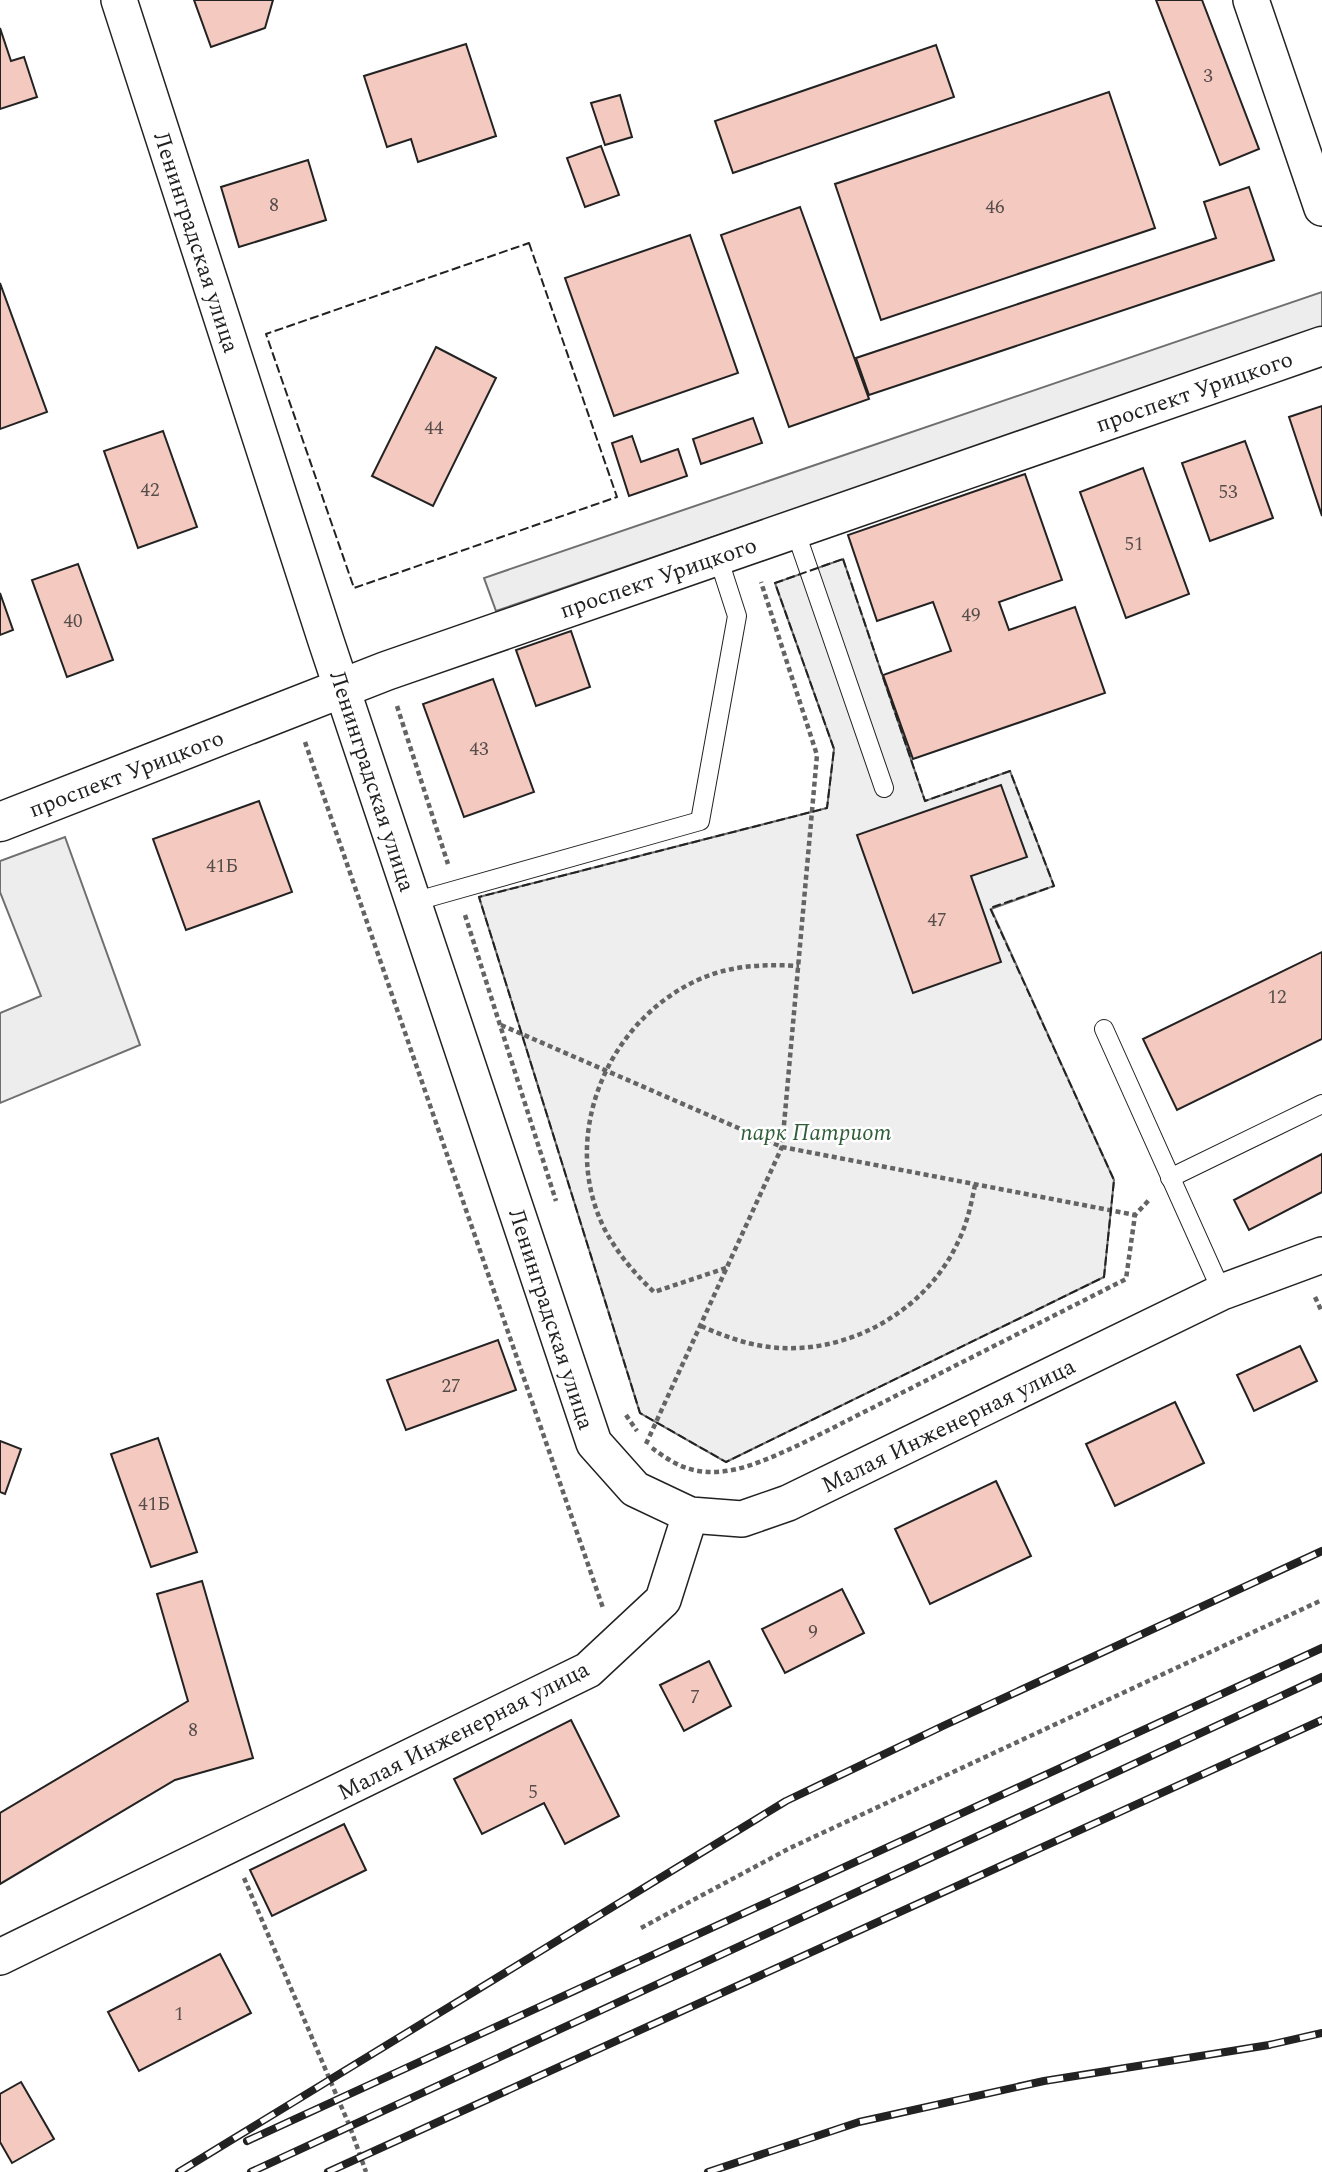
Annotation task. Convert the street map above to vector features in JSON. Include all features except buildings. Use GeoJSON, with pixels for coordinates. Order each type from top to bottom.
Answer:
{"type":"FeatureCollection","features":[{"type":"Feature","properties":{"kind":"main road","name":"проспект Урицкого"},"geometry":{"type":"LineString","coordinates":[[0,822],[386,671],[1322,346]]}},
{"type":"Feature","properties":{"kind":"street","name":"Ленинградская улица"},"geometry":{"type":"LineString","coordinates":[[120,0],[342,689],[594,1443],[635,1489],[690,1515]]}},
{"type":"Feature","properties":{"kind":"street"},"geometry":{"type":"LineString","coordinates":[[1251,0],[1322,208]]}},
{"type":"Feature","properties":{"kind":"street","name":"Малая Инженерная улица"},"geometry":{"type":"LineString","coordinates":[[0,1957],[588,1670],[663,1600],[690,1515],[742,1519],[788,1503],[1222,1292],[1322,1255]]}},
{"type":"Feature","properties":{"kind":"lane"},"geometry":{"type":"LineString","coordinates":[[795,530],[884,788]]}},
{"type":"Feature","properties":{"kind":"lane"},"geometry":{"type":"LineString","coordinates":[[413,902],[700,821],[737,616],[733,551]]}},
{"type":"Feature","properties":{"kind":"lane"},"geometry":{"type":"LineString","coordinates":[[1104,1029],[1222,1292]]}},
{"type":"Feature","properties":{"kind":"lane"},"geometry":{"type":"LineString","coordinates":[[1170,1178],[1322,1104]]}},
{"type":"Feature","properties":{"kind":"path"},"geometry":{"type":"LineString","coordinates":[[646,1444],[782,1147],[817,755],[733,551]]}},
{"type":"Feature","properties":{"kind":"path"},"geometry":{"type":"LineString","coordinates":[[386,671],[559,1211]]}},
{"type":"Feature","properties":{"kind":"path"},"geometry":{"type":"LineString","coordinates":[[293,708],[616,1646]]}},
{"type":"Feature","properties":{"kind":"path"},"geometry":{"type":"LineString","coordinates":[[727,1268],[654,1292],[618,1252],[604,1228],[589,1176],[587,1149],[595,1095],[605,1070],[623,1041],[645,1016],[671,995],[700,978],[732,968],[765,964],[799,965]]}},
{"type":"Feature","properties":{"kind":"path"},"geometry":{"type":"LineString","coordinates":[[500,1025],[782,1147],[1135,1215]]}},
{"type":"Feature","properties":{"kind":"path"},"geometry":{"type":"LineString","coordinates":[[623,1411],[646,1444],[676,1464],[712,1473],[753,1466],[1126,1279],[1135,1215],[1170,1178]]}},
{"type":"Feature","properties":{"kind":"path"},"geometry":{"type":"LineString","coordinates":[[701,1326],[758,1346],[788,1349],[848,1339],[875,1328],[901,1312],[923,1293],[943,1269],[958,1243],[969,1215],[975,1185]]}},
{"type":"Feature","properties":{"kind":"path"},"geometry":{"type":"LineString","coordinates":[[641,1928],[790,1848],[1322,1600]]}},
{"type":"Feature","properties":{"kind":"path"},"geometry":{"type":"LineString","coordinates":[[231,1845],[350,2127],[366,2172]]}},
{"type":"Feature","properties":{"kind":"green space","name":"парк Патриот"},"geometry":{"type":"Polygon","coordinates":[[[843,559],[925,801],[1010,771],[1054,886],[991,909],[1114,1180],[1104,1277],[726,1462],[640,1413],[479,897],[827,808],[834,749],[775,583],[843,559]]]}},
{"type":"Feature","properties":{"kind":"shaded area"},"geometry":{"type":"Polygon","coordinates":[[[1322,292],[1322,329],[496,611],[484,578],[1322,292]]]}},
{"type":"Feature","properties":{"kind":"shaded area"},"geometry":{"type":"Polygon","coordinates":[[[65,837],[140,1045],[0,1103],[0,1013],[41,996],[0,892],[0,861],[65,837]]]}},
{"type":"Feature","properties":{"kind":"railway"},"geometry":{"type":"LineString","coordinates":[[179,2172],[786,1801],[1322,1551]]}},
{"type":"Feature","properties":{"kind":"railway"},"geometry":{"type":"LineString","coordinates":[[247,2141],[1322,1648]]}},
{"type":"Feature","properties":{"kind":"railway"},"geometry":{"type":"LineString","coordinates":[[251,2172],[1322,1677]]}},
{"type":"Feature","properties":{"kind":"railway"},"geometry":{"type":"LineString","coordinates":[[328,2172],[1322,1720]]}},
{"type":"Feature","properties":{"kind":"railway"},"geometry":{"type":"LineString","coordinates":[[708,2172],[859,2122],[1044,2081],[1269,2045],[1322,2033]]}},
{"type":"Feature","properties":{"kind":"fence"},"geometry":{"type":"LineString","coordinates":[[529,243],[617,497],[354,588],[266,334],[529,243]]}},
{"type":"Feature","properties":{"kind":"fence"},"geometry":{"type":"LineString","coordinates":[[843,559],[925,801],[1010,771],[1054,886],[990,908],[1114,1180],[1104,1277],[726,1462],[640,1413],[479,897],[827,808],[834,749],[775,583],[843,559]]}}]}
